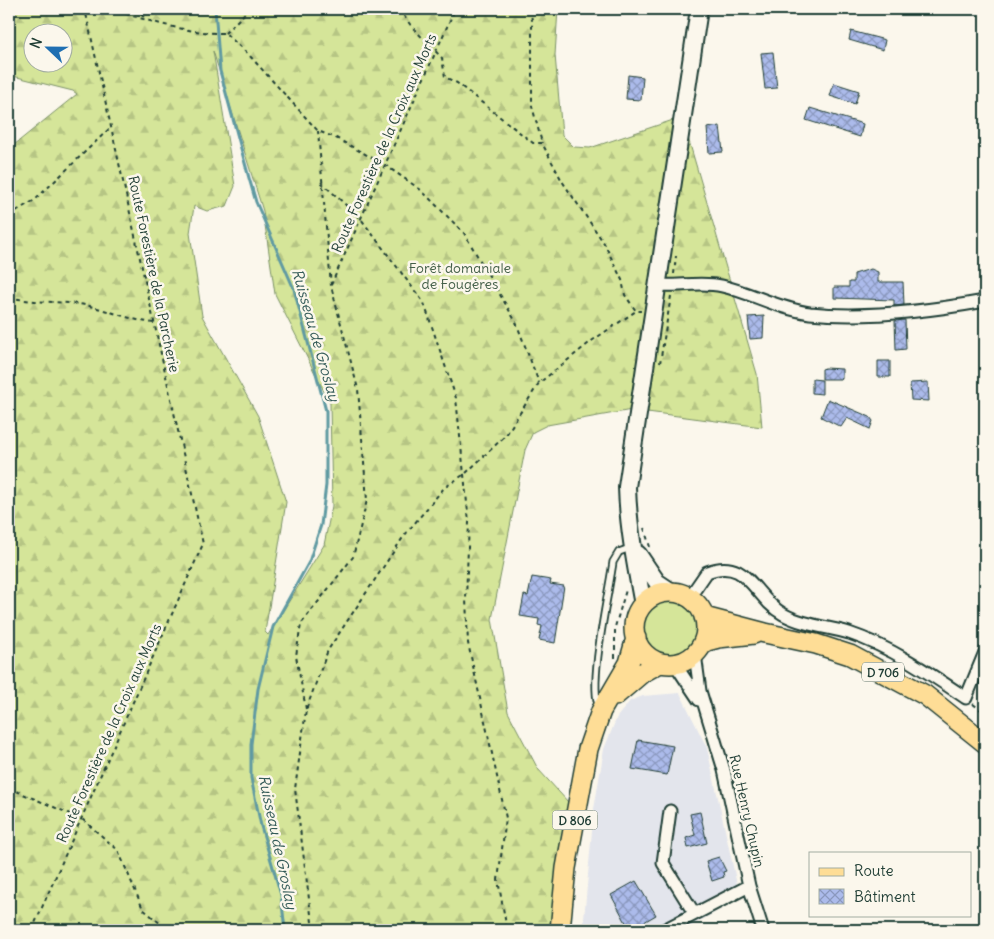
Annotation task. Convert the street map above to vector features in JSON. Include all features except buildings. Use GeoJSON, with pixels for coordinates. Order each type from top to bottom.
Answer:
{"type":"FeatureCollection","features":[{"type":"Feature","properties":{"kind":"main road"},"geometry":{"type":"LineString","coordinates":[[642,548],[638,578],[642,605],[634,624],[636,638],[647,656],[667,664],[699,648],[706,627],[704,617],[698,606],[657,582],[642,548],[628,518],[627,487],[654,311],[665,286],[699,9]]}},
{"type":"Feature","properties":{"kind":"main road"},"geometry":{"type":"LineString","coordinates":[[642,605],[656,595],[680,595]]}},
{"type":"Feature","properties":{"kind":"main road","name":"D 706"},"geometry":{"type":"LineString","coordinates":[[704,617],[816,644],[850,655],[925,695],[985,743]]}},
{"type":"Feature","properties":{"kind":"main road","name":"D 706"},"geometry":{"type":"LineString","coordinates":[[699,648],[718,638],[765,633]]}},
{"type":"Feature","properties":{"kind":"main road","name":"D 806"},"geometry":{"type":"LineString","coordinates":[[560,930],[566,868],[584,767],[593,730],[634,652],[636,638]]}},
{"type":"Feature","properties":{"kind":"main road","name":"D 806"},"geometry":{"type":"LineString","coordinates":[[604,707],[642,673],[667,664]]}},
{"type":"Feature","properties":{"kind":"street"},"geometry":{"type":"LineString","coordinates":[[665,286],[720,285],[783,307],[809,313],[850,314],[935,310],[985,301]]}},
{"type":"Feature","properties":{"kind":"street"},"geometry":{"type":"LineString","coordinates":[[680,595],[707,572],[728,567],[742,572],[761,596],[773,608],[786,616],[850,634],[884,648],[922,668],[966,698],[985,652]]}},
{"type":"Feature","properties":{"kind":"street"},"geometry":{"type":"LineString","coordinates":[[699,648],[704,708]]}},
{"type":"Feature","properties":{"kind":"street"},"geometry":{"type":"LineString","coordinates":[[667,664],[704,708]]}},
{"type":"Feature","properties":{"kind":"street","name":"Rue Henry Chupin"},"geometry":{"type":"LineString","coordinates":[[664,930],[749,886],[724,770],[704,708]]}},
{"type":"Feature","properties":{"kind":"street"},"geometry":{"type":"LineString","coordinates":[[670,810],[663,863],[694,913]]}},
{"type":"Feature","properties":{"kind":"street"},"geometry":{"type":"LineString","coordinates":[[749,886],[763,930]]}},
{"type":"Feature","properties":{"kind":"lane"},"geometry":{"type":"LineString","coordinates":[[604,707],[596,700],[597,664],[613,562],[619,552],[642,548]]}},
{"type":"Feature","properties":{"kind":"path","name":"Route Forestière de la Parcherie"},"geometry":{"type":"LineString","coordinates":[[85,9],[203,544]]}},
{"type":"Feature","properties":{"kind":"path"},"geometry":{"type":"LineString","coordinates":[[110,9],[147,20],[210,34],[225,33],[249,9]]}},
{"type":"Feature","properties":{"kind":"path"},"geometry":{"type":"LineString","coordinates":[[135,9],[147,20]]}},
{"type":"Feature","properties":{"kind":"path"},"geometry":{"type":"LineString","coordinates":[[399,9],[412,27],[442,58],[445,77],[457,83],[533,142],[542,143]]}},
{"type":"Feature","properties":{"kind":"path","name":"Route Forestière de la Croix aux Morts"},"geometry":{"type":"LineString","coordinates":[[331,286],[455,9]]}},
{"type":"Feature","properties":{"kind":"path"},"geometry":{"type":"LineString","coordinates":[[530,9],[532,20],[532,106],[542,143],[562,180],[604,243],[622,280],[625,295],[636,310]]}},
{"type":"Feature","properties":{"kind":"path"},"geometry":{"type":"LineString","coordinates":[[225,33],[249,55],[318,131],[336,138],[385,165],[421,190],[464,233],[516,322],[539,383]]}},
{"type":"Feature","properties":{"kind":"path"},"geometry":{"type":"LineString","coordinates":[[9,215],[35,200],[111,126]]}},
{"type":"Feature","properties":{"kind":"path"},"geometry":{"type":"LineString","coordinates":[[306,710],[296,656],[302,624],[353,557],[367,500],[358,389],[331,286],[318,131]]}},
{"type":"Feature","properties":{"kind":"path"},"geometry":{"type":"LineString","coordinates":[[321,182],[361,219],[424,303],[456,398],[466,473],[469,522],[466,599],[468,643],[506,818],[498,880],[507,930]]}},
{"type":"Feature","properties":{"kind":"path"},"geometry":{"type":"LineString","coordinates":[[660,364],[665,286],[677,250]]}},
{"type":"Feature","properties":{"kind":"path"},"geometry":{"type":"LineString","coordinates":[[9,297],[34,303],[78,304],[106,311],[133,321],[154,322]]}},
{"type":"Feature","properties":{"kind":"path"},"geometry":{"type":"LineString","coordinates":[[313,930],[295,789],[306,710],[328,650],[404,536],[444,488],[466,473],[506,435],[539,383],[593,340],[636,310],[654,311]]}},
{"type":"Feature","properties":{"kind":"path"},"geometry":{"type":"LineString","coordinates":[[642,548],[643,523]]}},
{"type":"Feature","properties":{"kind":"path","name":"Route Forestière de la Croix aux Morts"},"geometry":{"type":"LineString","coordinates":[[32,930],[203,544]]}},
{"type":"Feature","properties":{"kind":"path"},"geometry":{"type":"LineString","coordinates":[[625,669],[616,661],[614,653],[615,627],[624,594],[628,586],[638,578]]}},
{"type":"Feature","properties":{"kind":"path"},"geometry":{"type":"LineString","coordinates":[[966,698],[985,713]]}},
{"type":"Feature","properties":{"kind":"path"},"geometry":{"type":"LineString","coordinates":[[9,788],[82,819],[118,850],[143,908],[168,930]]}},
{"type":"Feature","properties":{"kind":"shaded area"},"geometry":{"type":"Polygon","coordinates":[[[680,693],[707,748],[740,898],[684,930],[583,930],[594,809],[604,749],[617,717],[630,701],[643,696],[680,693]]]}},
{"type":"Feature","properties":{"kind":"green space","name":"Forêt domaniale de Fougères"},"geometry":{"type":"Polygon","coordinates":[[[9,9],[558,9],[555,55],[562,135],[574,147],[590,148],[682,117],[757,374],[762,427],[632,410],[547,425],[533,432],[525,450],[492,619],[508,712],[538,769],[579,814],[557,930],[9,930],[9,149],[77,94],[73,91],[9,75],[9,9]],[[213,51],[235,186],[227,206],[207,211],[194,206],[190,233],[202,316],[258,416],[286,502],[265,632],[268,635],[324,545],[332,506],[330,403],[275,294],[263,211],[213,51]]]}},
{"type":"Feature","properties":{"kind":"green space"},"geometry":{"type":"Polygon","coordinates":[[[670,600],[681,602],[694,613],[699,629],[697,640],[686,653],[670,658],[659,656],[646,645],[641,629],[643,618],[654,605],[670,600]]]}},
{"type":"Feature","properties":{"kind":"waterway","name":"Ruisseau de Groslay"},"geometry":{"type":"LineString","coordinates":[[215,9],[220,71],[249,178],[256,202],[294,289],[326,411],[326,485],[321,525],[309,562],[273,627],[258,689],[251,744],[251,778],[261,826],[281,895],[285,930]]}}]}
